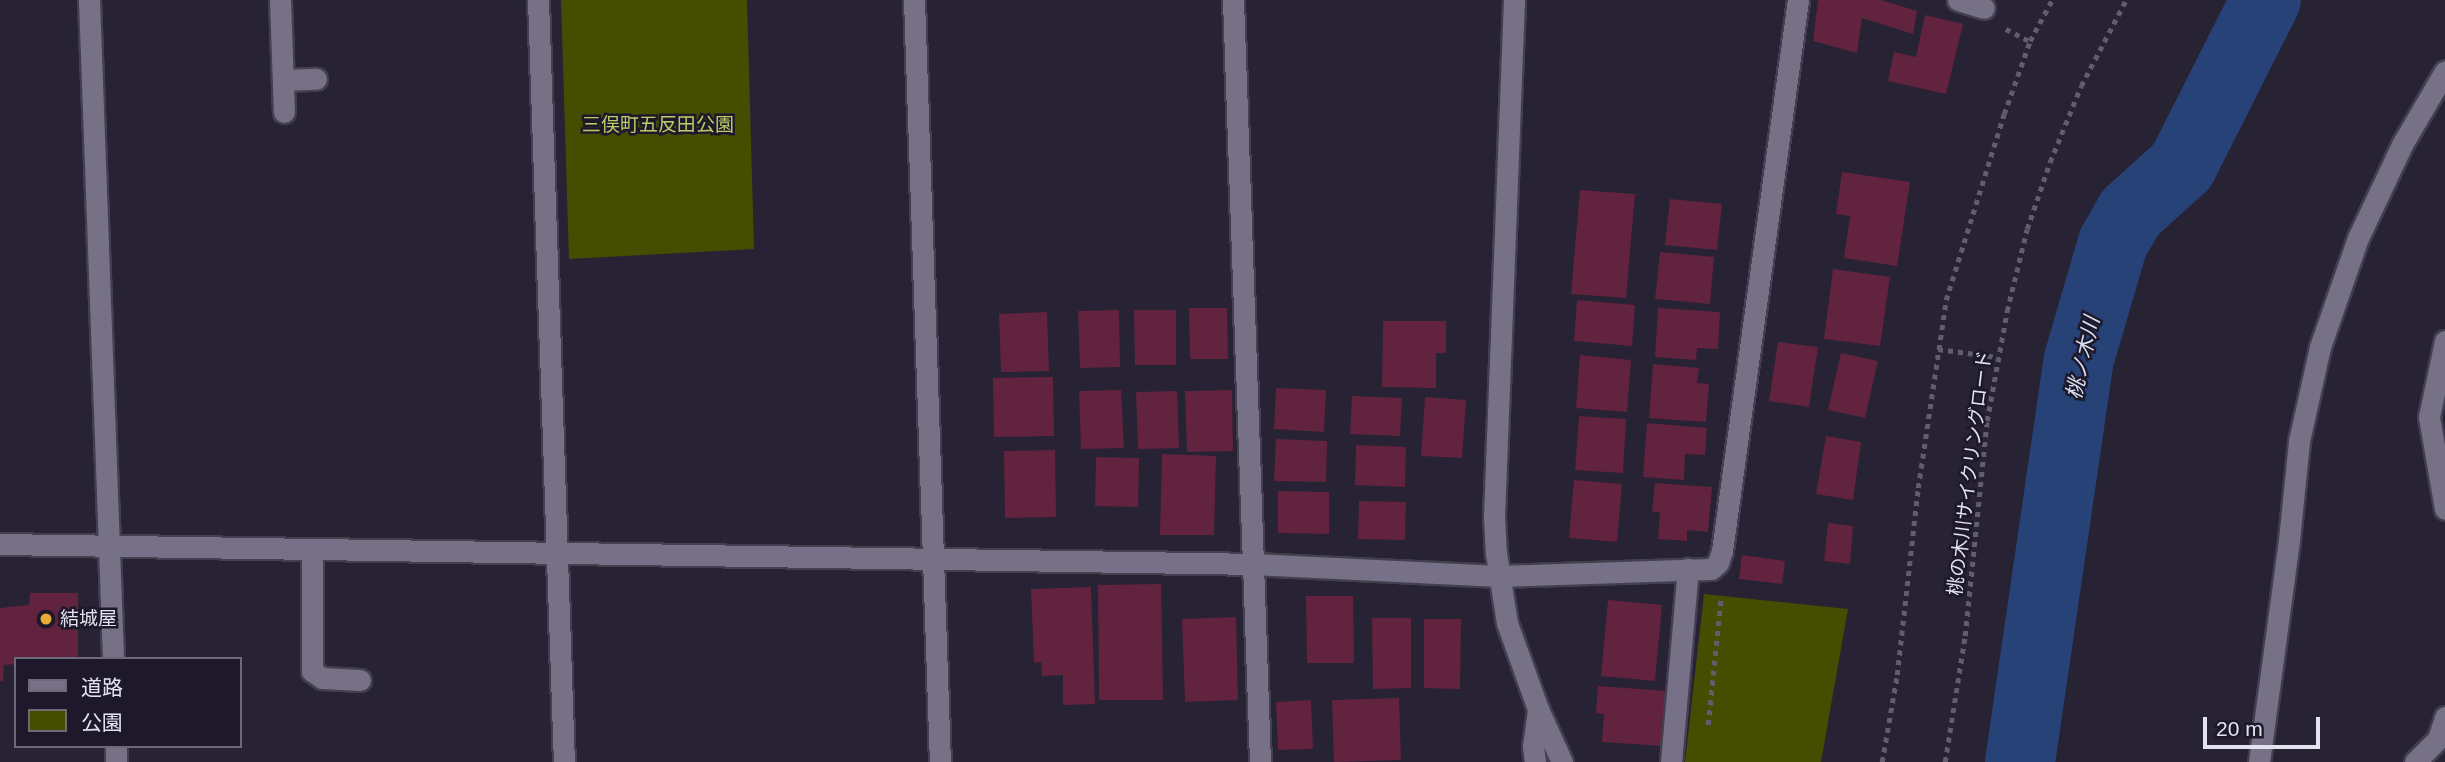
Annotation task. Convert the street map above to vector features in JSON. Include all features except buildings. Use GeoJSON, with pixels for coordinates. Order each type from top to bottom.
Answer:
{"type":"FeatureCollection","features":[{"type":"Feature","properties":{"kind":"street"},"geometry":{"type":"LineString","coordinates":[[89,0],[113,657]]}},
{"type":"Feature","properties":{"kind":"street"},"geometry":{"type":"LineString","coordinates":[[280,0],[284,112]]}},
{"type":"Feature","properties":{"kind":"street"},"geometry":{"type":"LineString","coordinates":[[538,0],[564,762]]}},
{"type":"Feature","properties":{"kind":"street"},"geometry":{"type":"LineString","coordinates":[[914,0],[940,762]]}},
{"type":"Feature","properties":{"kind":"street"},"geometry":{"type":"LineString","coordinates":[[1233,0],[1259,762]]}},
{"type":"Feature","properties":{"kind":"street"},"geometry":{"type":"LineString","coordinates":[[1514,0],[1494,517],[1499,576],[1507,623],[1538,709],[1562,762]]}},
{"type":"Feature","properties":{"kind":"street"},"geometry":{"type":"LineString","coordinates":[[0,544],[1253,564],[1499,576],[1711,569],[1718,562],[1722,551],[1798,0]]}},
{"type":"Feature","properties":{"kind":"street"},"geometry":{"type":"LineString","coordinates":[[1958,0],[1984,8]]}},
{"type":"Feature","properties":{"kind":"street"},"geometry":{"type":"LineString","coordinates":[[2259,762],[2288,553],[2299,441],[2320,347],[2358,238],[2403,143],[2445,71]]}},
{"type":"Feature","properties":{"kind":"street"},"geometry":{"type":"LineString","coordinates":[[283,80],[316,79]]}},
{"type":"Feature","properties":{"kind":"street"},"geometry":{"type":"LineString","coordinates":[[2445,341],[2429,417],[2445,509]]}},
{"type":"Feature","properties":{"kind":"street"},"geometry":{"type":"LineString","coordinates":[[312,549],[312,671],[322,678],[360,680]]}},
{"type":"Feature","properties":{"kind":"street"},"geometry":{"type":"LineString","coordinates":[[1671,762],[1688,569]]}},
{"type":"Feature","properties":{"kind":"street"},"geometry":{"type":"LineString","coordinates":[[1535,762],[1533,746],[1538,709]]}},
{"type":"Feature","properties":{"kind":"street"},"geometry":{"type":"LineString","coordinates":[[2415,762],[2438,739],[2445,717]]}},
{"type":"Feature","properties":{"kind":"path"},"geometry":{"type":"LineString","coordinates":[[1882,762],[1897,675],[1918,488],[1946,300],[2030,41],[2052,0]]}},
{"type":"Feature","properties":{"kind":"path","name":"桃の木川サイクリングロード"},"geometry":{"type":"LineString","coordinates":[[1945,762],[1965,636],[1987,421],[1997,357],[2027,229],[2050,162],[2081,86],[2126,0]]}},
{"type":"Feature","properties":{"kind":"path"},"geometry":{"type":"LineString","coordinates":[[1998,25],[2030,41]]}},
{"type":"Feature","properties":{"kind":"path"},"geometry":{"type":"LineString","coordinates":[[1938,349],[1997,357]]}},
{"type":"Feature","properties":{"kind":"path"},"geometry":{"type":"LineString","coordinates":[[1708,730],[1721,598],[1718,579],[1711,569]]}},
{"type":"Feature","properties":{"kind":"green space","name":"三俣町五反田公園"},"geometry":{"type":"Polygon","coordinates":[[[561,0],[747,0],[754,249],[569,259],[561,0]]]}},
{"type":"Feature","properties":{"kind":"green space"},"geometry":{"type":"Polygon","coordinates":[[[1704,594],[1848,609],[1821,762],[1685,762],[1704,594]]]}},
{"type":"Feature","properties":{"kind":"waterway","name":"桃ノ木川"},"geometry":{"type":"LineString","coordinates":[[2020,762],[2079,359],[2113,243],[2130,213],[2182,166],[2266,0]]}},
{"type":"Feature","properties":{"kind":"place","name":"結城屋"},"geometry":{"type":"Point","coordinates":[46,619]}}]}
